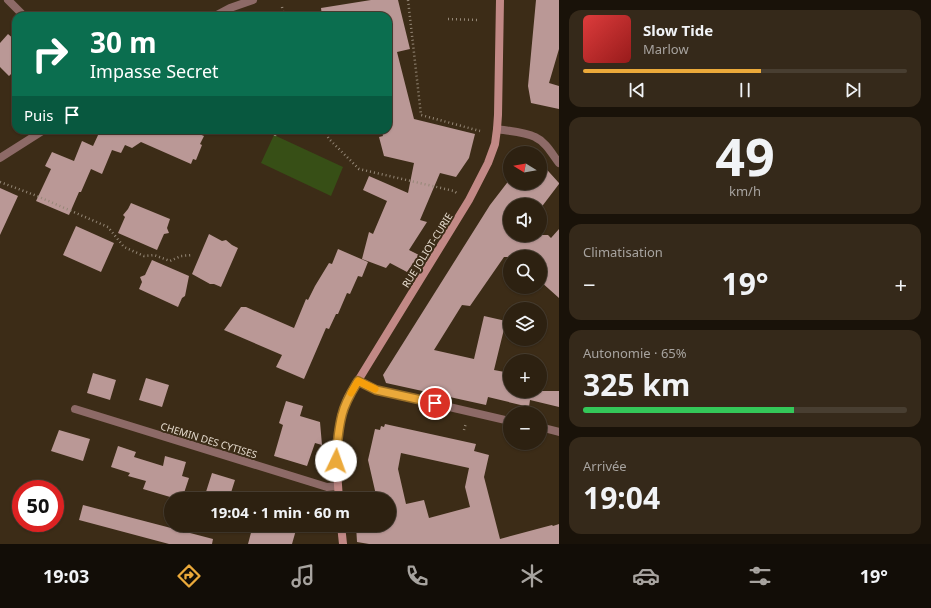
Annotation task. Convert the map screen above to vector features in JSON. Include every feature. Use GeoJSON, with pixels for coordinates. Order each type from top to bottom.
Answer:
{"type":"FeatureCollection","features":[{"type":"Feature","properties":{"kind":"main road","name":"RUE JOLIOT-CURIE"},"geometry":{"type":"LineString","coordinates":[[338,492],[338,437],[342,414],[348,397],[469,200],[488,163],[495,144],[497,129],[500,0]]}},
{"type":"Feature","properties":{"kind":"main road"},"geometry":{"type":"LineString","coordinates":[[342,532],[343,544]]}},
{"type":"Feature","properties":{"kind":"street"},"geometry":{"type":"LineString","coordinates":[[8,0],[20,12]]}},
{"type":"Feature","properties":{"kind":"street"},"geometry":{"type":"LineString","coordinates":[[222,12],[253,0]]}},
{"type":"Feature","properties":{"kind":"street"},"geometry":{"type":"LineString","coordinates":[[497,129],[520,132],[535,136],[544,143],[559,163]]}},
{"type":"Feature","properties":{"kind":"street"},"geometry":{"type":"LineString","coordinates":[[0,158],[38,134]]}},
{"type":"Feature","properties":{"kind":"street"},"geometry":{"type":"LineString","coordinates":[[358,381],[376,390],[503,419]]}},
{"type":"Feature","properties":{"kind":"street","name":"CHEMIN DES CYTISES"},"geometry":{"type":"LineString","coordinates":[[75,409],[327,487],[338,486]]}},
{"type":"Feature","properties":{"kind":"street"},"geometry":{"type":"LineString","coordinates":[[547,429],[559,432]]}},
{"type":"Feature","properties":{"kind":"path"},"geometry":{"type":"LineString","coordinates":[[408,0],[421,115],[480,131]]}},
{"type":"Feature","properties":{"kind":"path"},"geometry":{"type":"LineString","coordinates":[[282,8],[283,12]]}},
{"type":"Feature","properties":{"kind":"path"},"geometry":{"type":"LineString","coordinates":[[448,19],[478,20]]}},
{"type":"Feature","properties":{"kind":"path"},"geometry":{"type":"LineString","coordinates":[[326,134],[329,140],[358,169],[454,191],[458,194]]}},
{"type":"Feature","properties":{"kind":"path"},"geometry":{"type":"LineString","coordinates":[[0,182],[37,196],[108,227],[124,247],[144,256],[154,255],[170,261],[181,256],[192,255]]}},
{"type":"Feature","properties":{"kind":"green space"},"geometry":{"type":"Polygon","coordinates":[[[274,135],[343,167],[331,196],[261,163],[274,135]]]}},
{"type":"Feature","properties":{"kind":"building"},"geometry":{"type":"Polygon","coordinates":[[[371,0],[398,0],[410,49],[397,52],[414,119],[475,134],[469,158],[456,177],[440,173],[420,220],[427,222],[409,250],[419,255],[407,272],[390,263],[386,268],[362,259],[369,232],[373,234],[387,201],[363,190],[369,176],[408,193],[414,163],[384,156],[379,137],[383,136],[382,134],[392,134],[392,12],[322,12],[321,8],[371,0]]]}},
{"type":"Feature","properties":{"kind":"building"},"geometry":{"type":"Polygon","coordinates":[[[536,0],[559,0],[559,49],[549,83],[559,86],[559,109],[531,103],[528,86],[536,0]]]}},
{"type":"Feature","properties":{"kind":"building"},"geometry":{"type":"Polygon","coordinates":[[[8,34],[12,38],[12,73],[9,76],[0,67],[0,43],[8,34]]]}},
{"type":"Feature","properties":{"kind":"building"},"geometry":{"type":"Polygon","coordinates":[[[99,134],[199,134],[204,136],[200,144],[202,145],[196,160],[193,159],[191,164],[141,142],[132,148],[125,145],[121,153],[112,150],[102,174],[91,169],[69,215],[36,201],[51,169],[45,166],[52,152],[74,161],[82,141],[93,146],[99,134]]]}},
{"type":"Feature","properties":{"kind":"building"},"geometry":{"type":"Polygon","coordinates":[[[547,170],[559,183],[547,200],[547,198],[503,198],[503,242],[547,242],[547,235],[551,238],[559,229],[559,298],[547,287],[547,250],[503,250],[503,258],[470,306],[462,305],[434,350],[474,359],[484,316],[503,320],[503,333],[494,370],[503,372],[503,398],[547,398],[547,391],[559,391],[559,407],[530,400],[529,406],[525,406],[488,397],[486,405],[386,383],[383,375],[490,205],[503,188],[503,190],[547,190],[547,170]]]}},
{"type":"Feature","properties":{"kind":"building"},"geometry":{"type":"Polygon","coordinates":[[[0,188],[18,196],[0,235],[0,188]]]}},
{"type":"Feature","properties":{"kind":"building"},"geometry":{"type":"Polygon","coordinates":[[[131,203],[170,219],[167,228],[169,233],[164,234],[157,250],[118,233],[125,217],[123,215],[131,203]]]}},
{"type":"Feature","properties":{"kind":"building"},"geometry":{"type":"Polygon","coordinates":[[[76,226],[114,243],[101,272],[63,255],[76,226]]]}},
{"type":"Feature","properties":{"kind":"building"},"geometry":{"type":"Polygon","coordinates":[[[209,234],[222,241],[226,240],[238,248],[221,287],[210,284],[192,274],[209,234]]]}},
{"type":"Feature","properties":{"kind":"building"},"geometry":{"type":"Polygon","coordinates":[[[338,249],[368,262],[362,277],[358,276],[350,294],[347,293],[338,314],[336,314],[329,329],[326,328],[304,379],[276,367],[282,355],[224,330],[241,307],[246,307],[294,328],[306,299],[308,300],[329,263],[332,264],[338,249]]]}},
{"type":"Feature","properties":{"kind":"building"},"geometry":{"type":"Polygon","coordinates":[[[152,260],[189,276],[185,296],[182,298],[178,307],[139,289],[142,282],[140,277],[145,275],[152,260]]]}},
{"type":"Feature","properties":{"kind":"building"},"geometry":{"type":"Polygon","coordinates":[[[93,373],[116,380],[110,400],[87,393],[93,373]]]}},
{"type":"Feature","properties":{"kind":"building"},"geometry":{"type":"Polygon","coordinates":[[[146,378],[169,385],[162,407],[139,400],[146,378]]]}},
{"type":"Feature","properties":{"kind":"building"},"geometry":{"type":"Polygon","coordinates":[[[286,401],[303,406],[300,416],[320,422],[322,445],[315,443],[307,466],[274,456],[283,425],[279,423],[286,401]]]}},
{"type":"Feature","properties":{"kind":"building"},"geometry":{"type":"Polygon","coordinates":[[[385,424],[476,444],[474,451],[489,455],[484,477],[500,539],[559,524],[559,544],[369,544],[357,542],[356,532],[396,532],[396,492],[375,492],[368,460],[375,429],[380,430],[381,426],[384,427],[385,424]],[[401,453],[398,469],[406,504],[424,500],[429,518],[470,507],[465,487],[469,468],[401,453]]]}},
{"type":"Feature","properties":{"kind":"building"},"geometry":{"type":"Polygon","coordinates":[[[59,430],[90,439],[83,461],[51,451],[59,430]]]}},
{"type":"Feature","properties":{"kind":"building"},"geometry":{"type":"Polygon","coordinates":[[[118,446],[136,452],[134,457],[163,466],[165,456],[186,462],[182,476],[189,478],[184,492],[164,492],[164,495],[143,489],[146,481],[128,476],[130,473],[111,467],[118,446]]]}},
{"type":"Feature","properties":{"kind":"building"},"geometry":{"type":"Polygon","coordinates":[[[212,473],[235,480],[231,492],[206,492],[212,473]]]}},
{"type":"Feature","properties":{"kind":"building"},"geometry":{"type":"Polygon","coordinates":[[[83,505],[164,526],[164,532],[186,532],[213,539],[212,544],[169,544],[79,520],[83,505]]]}},
{"type":"Feature","properties":{"kind":"building"},"geometry":{"type":"Polygon","coordinates":[[[251,532],[295,532],[292,544],[248,544],[251,532]]]}},
{"type":"Feature","properties":{"kind":"slow traffic"},"geometry":{"type":"LineString","coordinates":[[351,393],[358,381],[375,389]]}},
{"type":"Feature","properties":{"kind":"route"},"geometry":{"type":"LineString","coordinates":[[336,461],[342,414],[348,397],[358,381],[376,390],[435,403]]}}]}
